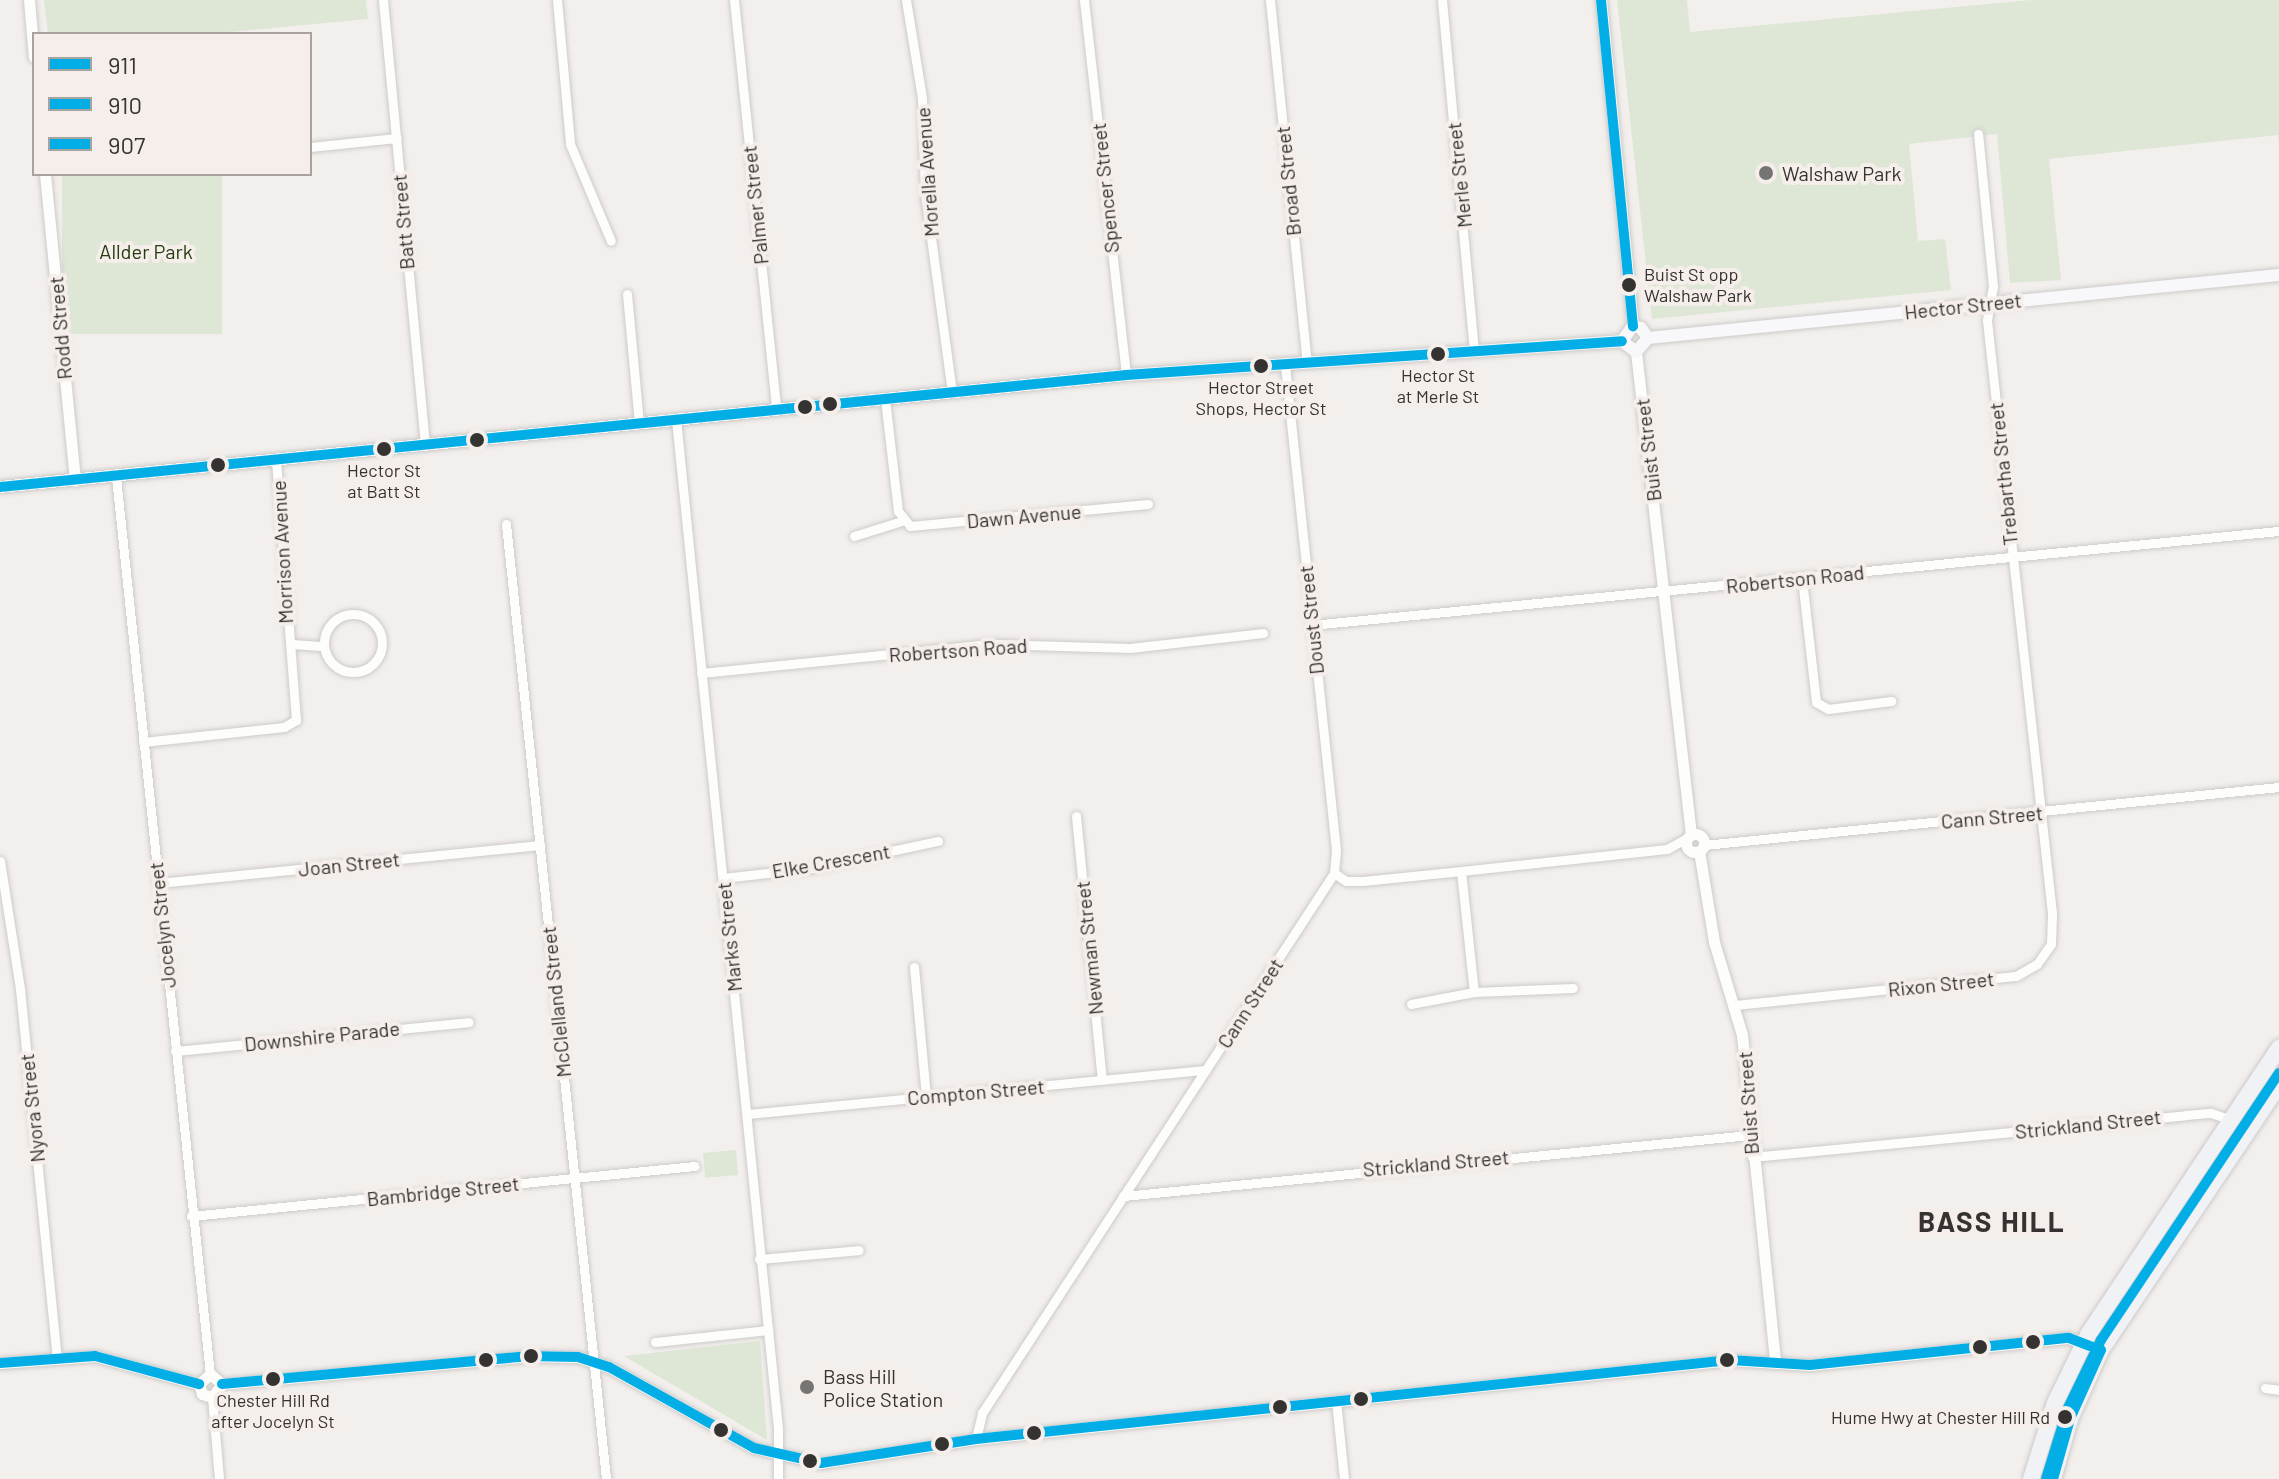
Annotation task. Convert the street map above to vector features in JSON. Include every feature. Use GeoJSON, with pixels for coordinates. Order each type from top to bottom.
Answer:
{"type":"FeatureCollection","features":[{"type":"Feature","properties":{"kind":"highway"},"geometry":{"type":"LineString","coordinates":[[2031,1479],[2055,1403],[2085,1340],[2279,1048]]}},
{"type":"Feature","properties":{"kind":"highway"},"geometry":{"type":"LineString","coordinates":[[2053,1479],[2070,1419],[2101,1350],[2279,1085]]}},
{"type":"Feature","properties":{"kind":"main road","name":"Hector Street"},"geometry":{"type":"LineString","coordinates":[[1648,338],[2279,275]]}},
{"type":"Feature","properties":{"kind":"main road"},"geometry":{"type":"LineString","coordinates":[[0,487],[1126,375],[1285,367],[1307,362],[1622,341],[1636,352],[1648,338],[1641,328],[1633,326],[1622,341]]}},
{"type":"Feature","properties":{"kind":"street"},"geometry":{"type":"LineString","coordinates":[[29,0],[32,34]]}},
{"type":"Feature","properties":{"kind":"street","name":"Batt Street"},"geometry":{"type":"LineString","coordinates":[[383,0],[425,444]]}},
{"type":"Feature","properties":{"kind":"street"},"geometry":{"type":"LineString","coordinates":[[557,0],[570,144],[611,241]]}},
{"type":"Feature","properties":{"kind":"street","name":"Palmer Street"},"geometry":{"type":"LineString","coordinates":[[734,0],[776,409]]}},
{"type":"Feature","properties":{"kind":"street","name":"Morella Avenue"},"geometry":{"type":"LineString","coordinates":[[906,0],[922,98],[926,205],[952,392]]}},
{"type":"Feature","properties":{"kind":"street","name":"Spencer Street"},"geometry":{"type":"LineString","coordinates":[[1084,0],[1126,375]]}},
{"type":"Feature","properties":{"kind":"street","name":"Broad Street"},"geometry":{"type":"LineString","coordinates":[[1270,0],[1307,362]]}},
{"type":"Feature","properties":{"kind":"street","name":"Merle Street"},"geometry":{"type":"LineString","coordinates":[[1442,0],[1474,351]]}},
{"type":"Feature","properties":{"kind":"street"},"geometry":{"type":"LineString","coordinates":[[1601,0],[1633,326]]}},
{"type":"Feature","properties":{"kind":"street","name":"Trebartha Street"},"geometry":{"type":"LineString","coordinates":[[1978,134],[1993,286],[1989,304],[2011,558],[2039,813]]}},
{"type":"Feature","properties":{"kind":"street"},"geometry":{"type":"LineString","coordinates":[[312,147],[397,138]]}},
{"type":"Feature","properties":{"kind":"street","name":"Rodd Street"},"geometry":{"type":"LineString","coordinates":[[45,176],[75,481]]}},
{"type":"Feature","properties":{"kind":"street"},"geometry":{"type":"LineString","coordinates":[[627,294],[639,423]]}},
{"type":"Feature","properties":{"kind":"street","name":"Buist Street"},"geometry":{"type":"LineString","coordinates":[[1636,352],[1690,836]]}},
{"type":"Feature","properties":{"kind":"street","name":"Doust Street"},"geometry":{"type":"LineString","coordinates":[[1285,367],[1336,850],[1334,873]]}},
{"type":"Feature","properties":{"kind":"street"},"geometry":{"type":"LineString","coordinates":[[885,399],[902,521]]}},
{"type":"Feature","properties":{"kind":"street","name":"Marks Street"},"geometry":{"type":"LineString","coordinates":[[676,419],[768,1330],[778,1479]]}},
{"type":"Feature","properties":{"kind":"street","name":"Morrison Avenue"},"geometry":{"type":"LineString","coordinates":[[143,742],[292,725],[297,716],[292,644],[285,626],[276,459]]}},
{"type":"Feature","properties":{"kind":"street","name":"Jocelyn Street"},"geometry":{"type":"LineString","coordinates":[[116,477],[191,1216],[210,1374]]}},
{"type":"Feature","properties":{"kind":"street","name":"Dawn Avenue"},"geometry":{"type":"LineString","coordinates":[[854,536],[902,521],[916,527],[1148,504]]}},
{"type":"Feature","properties":{"kind":"street","name":"McClelland Street"},"geometry":{"type":"LineString","coordinates":[[506,524],[606,1479]]}},
{"type":"Feature","properties":{"kind":"street","name":"Robertson Road"},"geometry":{"type":"LineString","coordinates":[[1311,625],[2279,531]]}},
{"type":"Feature","properties":{"kind":"street"},"geometry":{"type":"LineString","coordinates":[[1802,579],[1816,702],[1828,709],[1891,701]]}},
{"type":"Feature","properties":{"kind":"street","name":"Morrison Avenue"},"geometry":{"type":"LineString","coordinates":[[350,614],[374,622],[382,640],[374,664],[356,672],[333,663],[324,646],[329,627],[350,614]]}},
{"type":"Feature","properties":{"kind":"street","name":"Robertson Road"},"geometry":{"type":"LineString","coordinates":[[701,673],[994,644],[1130,648],[1263,633]]}},
{"type":"Feature","properties":{"kind":"street","name":"Morrison Avenue"},"geometry":{"type":"LineString","coordinates":[[292,644],[324,646]]}},
{"type":"Feature","properties":{"kind":"street","name":"Cann Street"},"geometry":{"type":"LineString","coordinates":[[1701,848],[2279,787]]}},
{"type":"Feature","properties":{"kind":"street","name":"Rixon Street"},"geometry":{"type":"LineString","coordinates":[[1735,1005],[2016,976],[2037,964],[2051,944],[2052,913],[2039,813]]}},
{"type":"Feature","properties":{"kind":"street","name":"Newman Street"},"geometry":{"type":"LineString","coordinates":[[1076,816],[1102,1080]]}},
{"type":"Feature","properties":{"kind":"street"},"geometry":{"type":"LineString","coordinates":[[1334,873],[1346,881],[1363,881],[1461,871],[1667,849],[1690,836],[1702,837],[1701,848]]}},
{"type":"Feature","properties":{"kind":"street","name":"Elke Crescent"},"geometry":{"type":"LineString","coordinates":[[723,878],[811,868],[938,841]]}},
{"type":"Feature","properties":{"kind":"street","name":"Joan Street"},"geometry":{"type":"LineString","coordinates":[[158,883],[540,845]]}},
{"type":"Feature","properties":{"kind":"street","name":"Buist Street"},"geometry":{"type":"LineString","coordinates":[[1701,848],[1714,942],[1735,1005],[1746,1061],[1752,1157],[1775,1359]]}},
{"type":"Feature","properties":{"kind":"street","name":"Nyora Street"},"geometry":{"type":"LineString","coordinates":[[0,861],[5,933],[57,1357]]}},
{"type":"Feature","properties":{"kind":"street"},"geometry":{"type":"LineString","coordinates":[[1461,871],[1474,992]]}},
{"type":"Feature","properties":{"kind":"street","name":"Cann Street"},"geometry":{"type":"LineString","coordinates":[[976,1439],[978,1418],[1334,873]]}},
{"type":"Feature","properties":{"kind":"street"},"geometry":{"type":"LineString","coordinates":[[914,967],[926,1097]]}},
{"type":"Feature","properties":{"kind":"street"},"geometry":{"type":"LineString","coordinates":[[1411,1004],[1474,992],[1573,988]]}},
{"type":"Feature","properties":{"kind":"street","name":"Downshire Parade"},"geometry":{"type":"LineString","coordinates":[[175,1051],[469,1022]]}},
{"type":"Feature","properties":{"kind":"street","name":"Compton Street"},"geometry":{"type":"LineString","coordinates":[[747,1114],[1206,1070]]}},
{"type":"Feature","properties":{"kind":"street","name":"Strickland Street"},"geometry":{"type":"LineString","coordinates":[[1752,1157],[2198,1114],[2231,1120]]}},
{"type":"Feature","properties":{"kind":"street","name":"Strickland Street"},"geometry":{"type":"LineString","coordinates":[[1123,1196],[1750,1135]]}},
{"type":"Feature","properties":{"kind":"street","name":"Bambridge Street"},"geometry":{"type":"LineString","coordinates":[[191,1216],[695,1166]]}},
{"type":"Feature","properties":{"kind":"street"},"geometry":{"type":"LineString","coordinates":[[759,1259],[859,1250]]}},
{"type":"Feature","properties":{"kind":"street"},"geometry":{"type":"LineString","coordinates":[[655,1342],[768,1330]]}},
{"type":"Feature","properties":{"kind":"street"},"geometry":{"type":"LineString","coordinates":[[199,1384],[210,1374],[222,1384],[527,1356],[594,1361],[777,1455],[846,1461],[976,1439],[1336,1400],[1775,1359],[1810,1365],[2069,1338],[2085,1340],[2101,1350]]}},
{"type":"Feature","properties":{"kind":"street"},"geometry":{"type":"LineString","coordinates":[[0,1363],[95,1356],[199,1384]]}},
{"type":"Feature","properties":{"kind":"street"},"geometry":{"type":"LineString","coordinates":[[199,1384],[202,1394],[212,1397]]}},
{"type":"Feature","properties":{"kind":"street"},"geometry":{"type":"LineString","coordinates":[[219,1479],[212,1397],[222,1384]]}},
{"type":"Feature","properties":{"kind":"street"},"geometry":{"type":"LineString","coordinates":[[2265,1388],[2279,1390]]}},
{"type":"Feature","properties":{"kind":"street"},"geometry":{"type":"LineString","coordinates":[[1336,1400],[1344,1479]]}},
{"type":"Feature","properties":{"kind":"green space"},"geometry":{"type":"Polygon","coordinates":[[[44,0],[366,0],[368,19],[230,32],[48,32],[44,0]]]}},
{"type":"Feature","properties":{"kind":"green space"},"geometry":{"type":"Polygon","coordinates":[[[1617,0],[1687,0],[1690,32],[2031,0],[2279,0],[2279,143],[2278,135],[2049,159],[2061,280],[2010,283],[1997,134],[1909,144],[1918,241],[1945,239],[1951,290],[1652,319],[1617,0]]]}},
{"type":"Feature","properties":{"kind":"green space","name":"Allder Park"},"geometry":{"type":"Polygon","coordinates":[[[62,176],[222,176],[222,334],[62,334],[62,176]]]}},
{"type":"Feature","properties":{"kind":"green space"},"geometry":{"type":"Polygon","coordinates":[[[736,1150],[738,1175],[705,1178],[703,1153],[736,1150]]]}},
{"type":"Feature","properties":{"kind":"green space"},"geometry":{"type":"Polygon","coordinates":[[[760,1341],[767,1440],[624,1356],[760,1341]]]}},
{"type":"Feature","properties":{"kind":"transit line","name":"910"},"geometry":{"type":"LineString","coordinates":[[1601,0],[1633,326]]}},
{"type":"Feature","properties":{"kind":"transit line","name":"910"},"geometry":{"type":"LineString","coordinates":[[0,487],[1126,375],[1622,341]]}},
{"type":"Feature","properties":{"kind":"transit line","name":"907"},"geometry":{"type":"LineString","coordinates":[[2046,1479],[2068,1408],[2101,1340],[2279,1073]]}},
{"type":"Feature","properties":{"kind":"transit line","name":"911"},"geometry":{"type":"LineString","coordinates":[[222,1384],[527,1356],[578,1357],[609,1367],[754,1448],[821,1463],[976,1439],[1730,1360],[1810,1365],[2069,1338],[2101,1350],[2070,1419],[2053,1479]]}},
{"type":"Feature","properties":{"kind":"transit line","name":"911"},"geometry":{"type":"LineString","coordinates":[[0,1363],[95,1356],[199,1384]]}},
{"type":"Feature","properties":{"kind":"place","name":"Walshaw Park"},"geometry":{"type":"Point","coordinates":[1766,173]}},
{"type":"Feature","properties":{"kind":"place","name":"Buist St opp Walshaw Park"},"geometry":{"type":"Point","coordinates":[1629,285]}},
{"type":"Feature","properties":{"kind":"place","name":"Hector St at Merle St"},"geometry":{"type":"Point","coordinates":[1438,354]}},
{"type":"Feature","properties":{"kind":"place","name":"Hector Street Shops, Hector St"},"geometry":{"type":"Point","coordinates":[1261,366]}},
{"type":"Feature","properties":{"kind":"place","name":"Hector St at Batt St"},"geometry":{"type":"Point","coordinates":[384,449]}},
{"type":"Feature","properties":{"kind":"place","name":"Chester Hill Rd after Jocelyn St"},"geometry":{"type":"Point","coordinates":[273,1379]}},
{"type":"Feature","properties":{"kind":"place","name":"Bass Hill Police Station"},"geometry":{"type":"Point","coordinates":[807,1387]}},
{"type":"Feature","properties":{"kind":"place","name":"Hume Hwy at Chester Hill Rd"},"geometry":{"type":"Point","coordinates":[2065,1417]}},
{"type":"Feature","properties":{"kind":"district","name":"BASS HILL"},"geometry":{"type":"Point","coordinates":[1992,1221]}}]}
